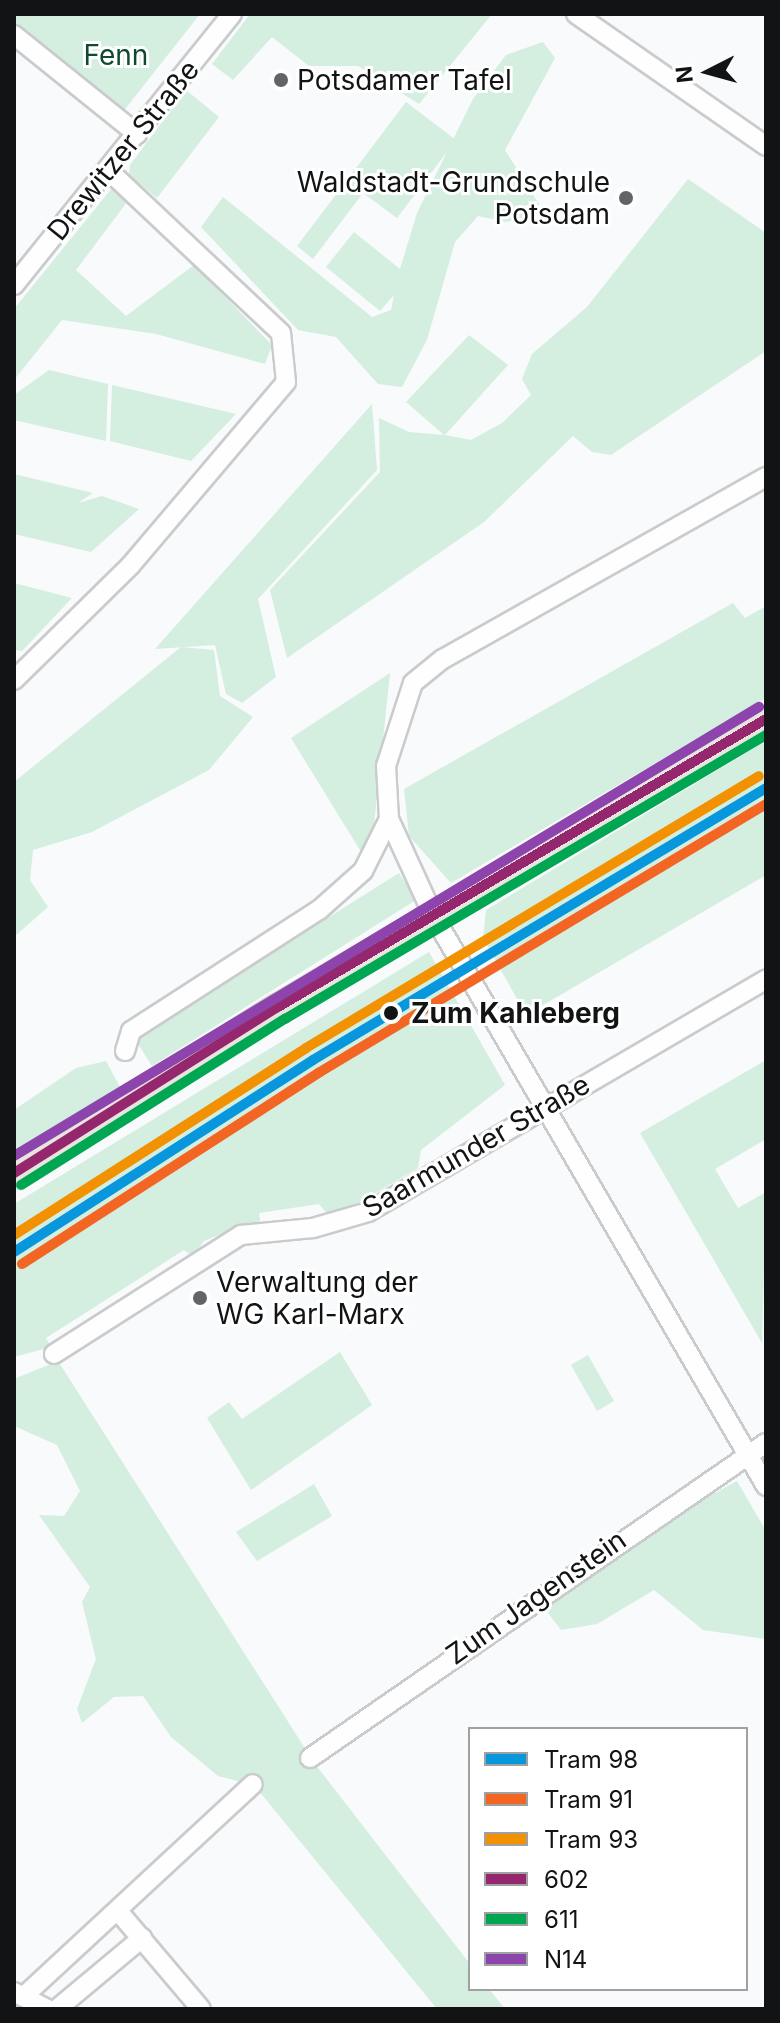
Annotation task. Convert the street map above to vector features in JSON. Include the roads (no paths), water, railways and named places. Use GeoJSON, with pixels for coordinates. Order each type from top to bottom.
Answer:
{"type":"FeatureCollection","features":[{"type":"Feature","properties":{"kind":"main road"},"geometry":{"type":"LineString","coordinates":[[14,1173],[433,915],[766,719]]}},
{"type":"Feature","properties":{"kind":"street","name":"Drewitzer Straße"},"geometry":{"type":"LineString","coordinates":[[16,278],[108,170],[232,14]]}},
{"type":"Feature","properties":{"kind":"street"},"geometry":{"type":"LineString","coordinates":[[576,14],[766,146]]}},
{"type":"Feature","properties":{"kind":"street"},"geometry":{"type":"LineString","coordinates":[[14,35],[137,134]]}},
{"type":"Feature","properties":{"kind":"street"},"geometry":{"type":"LineString","coordinates":[[14,680],[130,566],[286,382],[281,333],[204,256],[108,170]]}},
{"type":"Feature","properties":{"kind":"street"},"geometry":{"type":"LineString","coordinates":[[766,477],[443,659],[413,683],[386,766],[389,819],[433,915],[766,1486]]}},
{"type":"Feature","properties":{"kind":"street"},"geometry":{"type":"LineString","coordinates":[[125,1051],[131,1031],[319,910],[363,871],[389,819]]}},
{"type":"Feature","properties":{"kind":"street","name":"Saarmunder Straße"},"geometry":{"type":"LineString","coordinates":[[54,1354],[241,1235],[313,1228],[368,1212],[766,979]]}},
{"type":"Feature","properties":{"kind":"street","name":"Zum Jagenstein"},"geometry":{"type":"LineString","coordinates":[[310,1758],[766,1443]]}},
{"type":"Feature","properties":{"kind":"street"},"geometry":{"type":"LineString","coordinates":[[48,2009],[18,1994],[118,1911],[253,1784]]}},
{"type":"Feature","properties":{"kind":"street"},"geometry":{"type":"LineString","coordinates":[[118,1911],[201,2009]]}},
{"type":"Feature","properties":{"kind":"street"},"geometry":{"type":"LineString","coordinates":[[57,2009],[142,1938]]}},
{"type":"Feature","properties":{"kind":"tram line","name":"93"},"geometry":{"type":"LineString","coordinates":[[14,1235],[306,1048],[759,776]]}},
{"type":"Feature","properties":{"kind":"tram line","name":"98"},"geometry":{"type":"LineString","coordinates":[[14,1252],[313,1060],[766,788]]}},
{"type":"Feature","properties":{"kind":"tram line","name":"91"},"geometry":{"type":"LineString","coordinates":[[22,1264],[320,1072],[766,804]]}},
{"type":"Feature","properties":{"kind":"place","name":"Potsdamer Tafel"},"geometry":{"type":"Point","coordinates":[281,80]}},
{"type":"Feature","properties":{"kind":"place","name":"Waldstadt-Grundschule Potsdam"},"geometry":{"type":"Point","coordinates":[626,198]}},
{"type":"Feature","properties":{"kind":"place","name":"Zum Kahleberg"},"geometry":{"type":"Point","coordinates":[391,1013]}},
{"type":"Feature","properties":{"kind":"place","name":"Verwaltung der WG Karl-Marx"},"geometry":{"type":"Point","coordinates":[200,1298]}},
{"type":"Feature","properties":{"kind":"park label","name":"Fenn"},"geometry":{"type":"Point","coordinates":[116,55]}}]}
